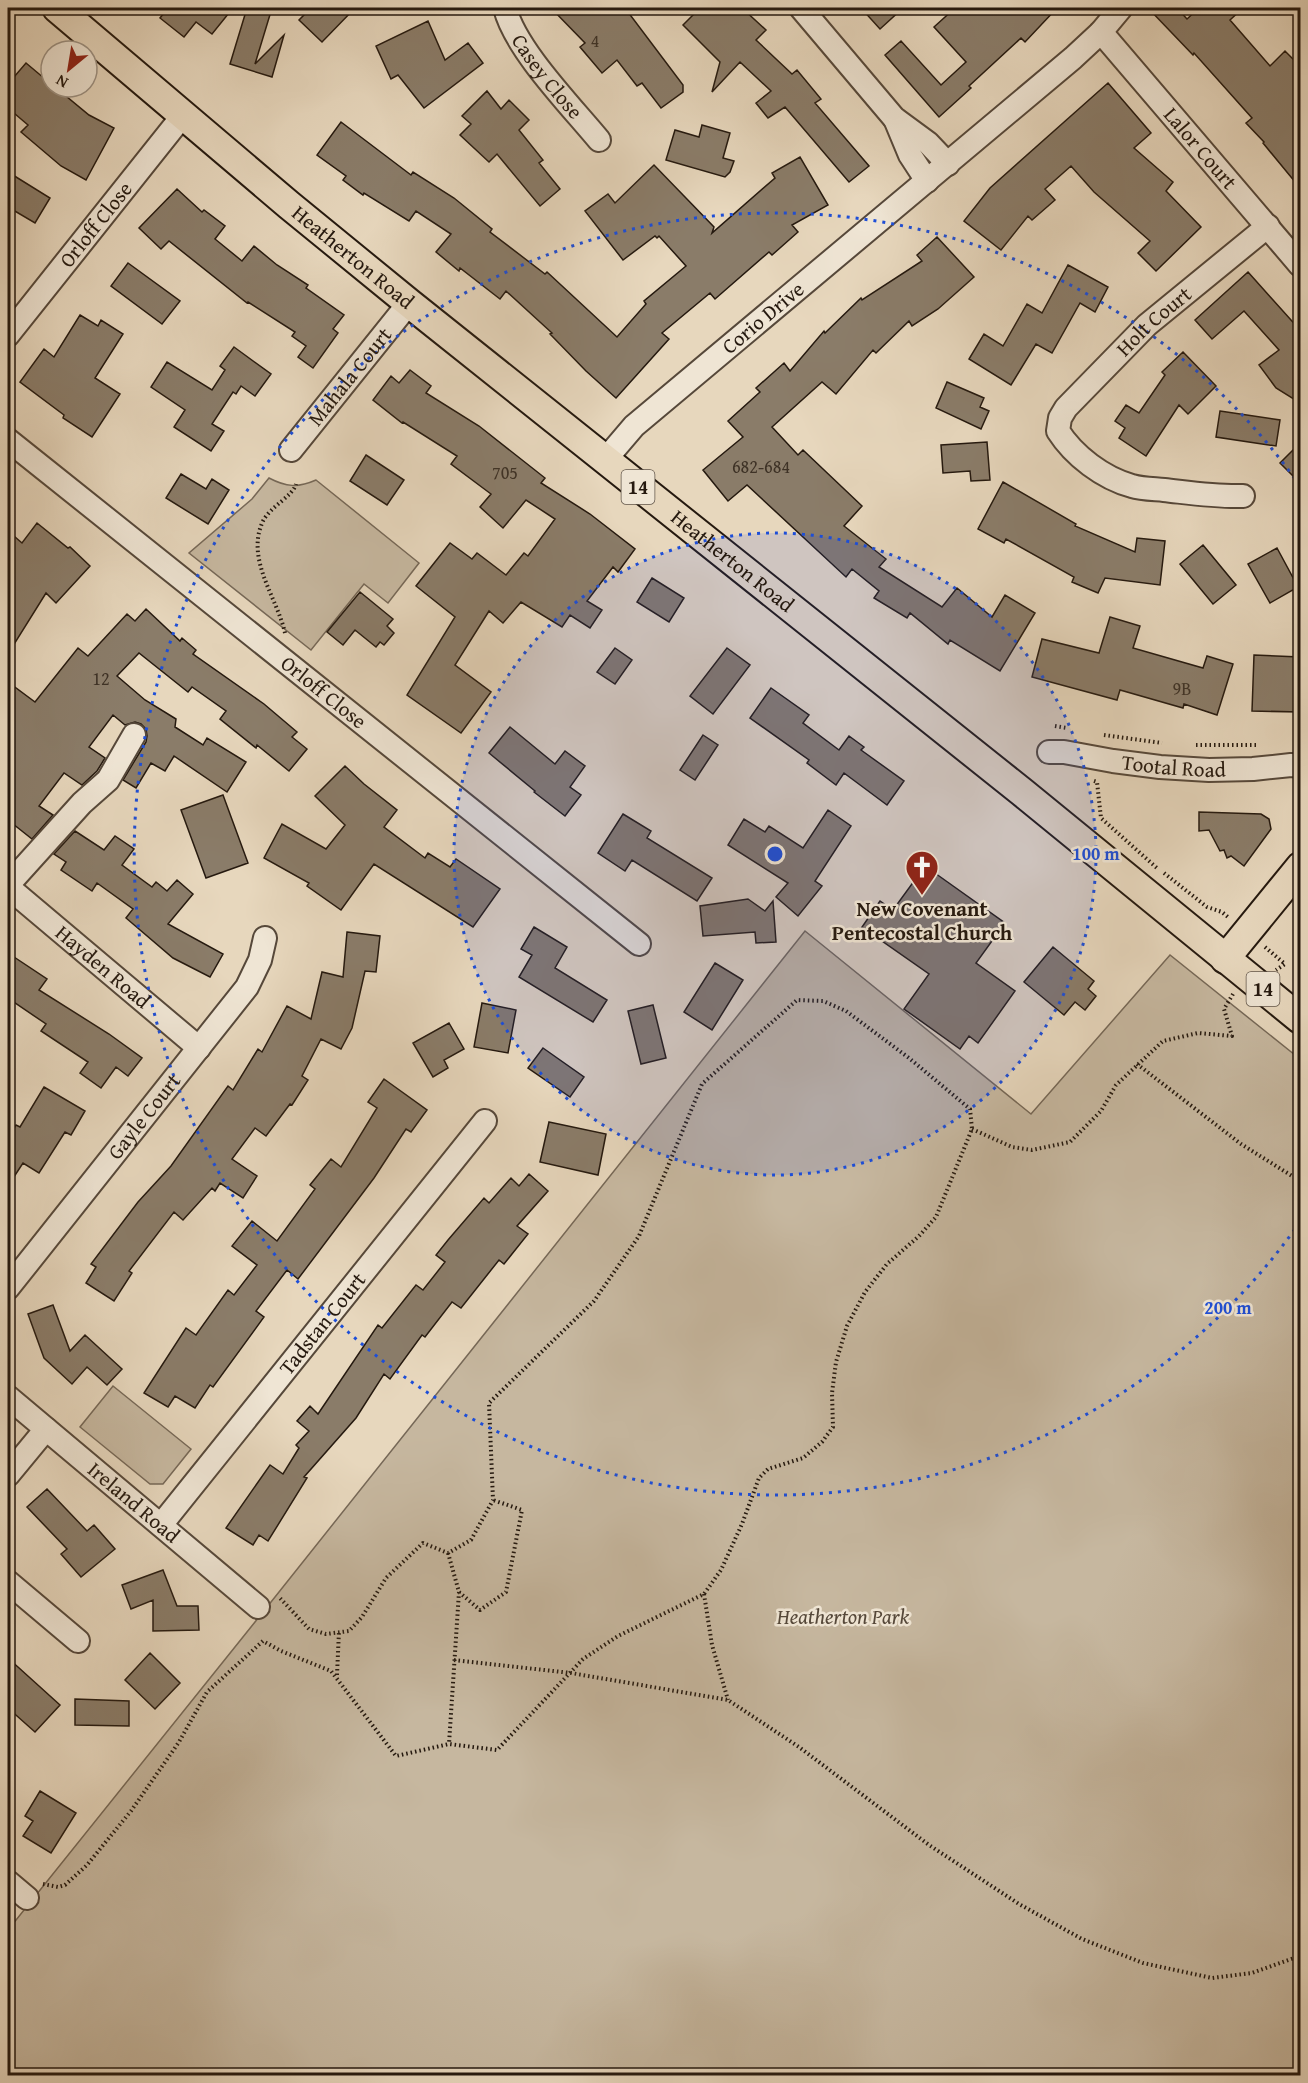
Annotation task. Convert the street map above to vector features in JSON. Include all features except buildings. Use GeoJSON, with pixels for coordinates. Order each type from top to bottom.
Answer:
{"type":"FeatureCollection","features":[{"type":"Feature","properties":{"kind":"main road","name":"Heatherton Road"},"geometry":{"type":"LineString","coordinates":[[57,8],[409,303],[1012,785],[1300,1019]]}},
{"type":"Feature","properties":{"kind":"main road"},"geometry":{"type":"LineString","coordinates":[[1225,959],[1300,867]]}},
{"type":"Feature","properties":{"kind":"street","name":"Casey Close"},"geometry":{"type":"LineString","coordinates":[[505,8],[509,22],[537,64],[599,140]]}},
{"type":"Feature","properties":{"kind":"street"},"geometry":{"type":"LineString","coordinates":[[801,8],[894,118],[928,143],[948,164]]}},
{"type":"Feature","properties":{"kind":"street","name":"Corio Drive"},"geometry":{"type":"LineString","coordinates":[[604,460],[634,426],[948,164],[1101,32],[1120,8]]}},
{"type":"Feature","properties":{"kind":"street","name":"Lalor Court"},"geometry":{"type":"LineString","coordinates":[[1101,32],[1300,265]]}},
{"type":"Feature","properties":{"kind":"street","name":"Orloff Close"},"geometry":{"type":"LineString","coordinates":[[8,335],[184,114]]}},
{"type":"Feature","properties":{"kind":"street"},"geometry":{"type":"LineString","coordinates":[[894,118],[910,155],[927,181]]}},
{"type":"Feature","properties":{"kind":"street","name":"Holt Court"},"geometry":{"type":"LineString","coordinates":[[1244,496],[1216,497],[1132,486],[1117,480],[1088,462],[1050,431],[1066,408],[1147,325],[1268,226]]}},
{"type":"Feature","properties":{"kind":"street","name":"Mahala Court"},"geometry":{"type":"LineString","coordinates":[[291,450],[409,303]]}},
{"type":"Feature","properties":{"kind":"street","name":"Orloff Close"},"geometry":{"type":"LineString","coordinates":[[8,440],[639,944]]}},
{"type":"Feature","properties":{"kind":"street"},"geometry":{"type":"LineString","coordinates":[[8,886],[82,803],[108,780],[134,735]]}},
{"type":"Feature","properties":{"kind":"street","name":"Tootal Road"},"geometry":{"type":"LineString","coordinates":[[1049,752],[1209,770],[1300,766]]}},
{"type":"Feature","properties":{"kind":"street","name":"Hayden Road"},"geometry":{"type":"LineString","coordinates":[[8,886],[200,1048]]}},
{"type":"Feature","properties":{"kind":"street","name":"Gayle Court"},"geometry":{"type":"LineString","coordinates":[[8,1288],[247,987],[260,960],[265,938]]}},
{"type":"Feature","properties":{"kind":"street","name":"Tadstan Court"},"geometry":{"type":"LineString","coordinates":[[160,1525],[485,1121]]}},
{"type":"Feature","properties":{"kind":"street","name":"Ireland Road"},"geometry":{"type":"LineString","coordinates":[[8,1397],[258,1607]]}},
{"type":"Feature","properties":{"kind":"street"},"geometry":{"type":"LineString","coordinates":[[8,1475],[46,1429]]}},
{"type":"Feature","properties":{"kind":"street"},"geometry":{"type":"LineString","coordinates":[[8,1582],[78,1641]]}},
{"type":"Feature","properties":{"kind":"street"},"geometry":{"type":"LineString","coordinates":[[8,1882],[33,1889]]}},
{"type":"Feature","properties":{"kind":"path"},"geometry":{"type":"LineString","coordinates":[[285,634],[264,575],[257,546],[266,516],[272,507],[293,491],[296,484]]}},
{"type":"Feature","properties":{"kind":"path"},"geometry":{"type":"LineString","coordinates":[[1055,726],[1076,730]]}},
{"type":"Feature","properties":{"kind":"path"},"geometry":{"type":"LineString","coordinates":[[1096,734],[1162,743]]}},
{"type":"Feature","properties":{"kind":"path"},"geometry":{"type":"LineString","coordinates":[[1195,745],[1261,745]]}},
{"type":"Feature","properties":{"kind":"path"},"geometry":{"type":"LineString","coordinates":[[972,1129],[1011,1147],[1032,1150],[1070,1142],[1101,1111],[1116,1085],[1163,1041],[1198,1033],[1232,1036],[1224,1009],[1234,992],[1285,964],[1222,912],[1206,907],[1101,818],[1097,783],[1092,780]]}},
{"type":"Feature","properties":{"kind":"path"},"geometry":{"type":"LineString","coordinates":[[33,1889],[65,1885],[87,1865],[131,1810],[180,1742],[207,1692],[263,1641],[289,1655],[324,1667],[337,1676],[396,1756],[449,1744],[497,1750],[583,1659],[618,1636],[704,1594],[721,1570],[742,1524],[759,1478],[768,1469],[802,1458],[822,1442],[833,1427],[832,1393],[836,1362],[847,1326],[865,1292],[887,1264],[919,1236],[936,1217],[972,1129],[970,1109],[909,1058],[846,1011],[823,1001],[797,1000],[702,1084],[639,1236],[594,1301],[489,1403],[493,1500],[471,1539],[448,1553]]}},
{"type":"Feature","properties":{"kind":"path"},"geometry":{"type":"LineString","coordinates":[[1137,1064],[1241,1144],[1300,1180]]}},
{"type":"Feature","properties":{"kind":"path"},"geometry":{"type":"LineString","coordinates":[[459,1592],[480,1610],[506,1592],[522,1510],[493,1500]]}},
{"type":"Feature","properties":{"kind":"path"},"geometry":{"type":"LineString","coordinates":[[279,1597],[309,1629],[326,1634],[349,1631],[362,1617],[386,1578],[423,1543],[448,1553]]}},
{"type":"Feature","properties":{"kind":"path"},"geometry":{"type":"LineString","coordinates":[[448,1553],[459,1592],[449,1744]]}},
{"type":"Feature","properties":{"kind":"path"},"geometry":{"type":"LineString","coordinates":[[704,1594],[712,1645],[728,1700]]}},
{"type":"Feature","properties":{"kind":"path"},"geometry":{"type":"LineString","coordinates":[[337,1676],[339,1631]]}},
{"type":"Feature","properties":{"kind":"path"},"geometry":{"type":"LineString","coordinates":[[454,1660],[571,1673],[728,1700],[799,1747],[929,1845],[1018,1904],[1082,1939],[1143,1963],[1212,1978],[1252,1973],[1300,1956]]}},
{"type":"Feature","properties":{"kind":"green space"},"geometry":{"type":"Polygon","coordinates":[[[269,478],[292,485],[316,480],[419,563],[388,603],[364,584],[311,650],[189,553],[252,499],[269,478]]]}},
{"type":"Feature","properties":{"kind":"green space","name":"Heatherton Park"},"geometry":{"type":"Polygon","coordinates":[[[805,931],[1031,1114],[1170,955],[1300,1059],[1300,2075],[8,2075],[8,1930],[805,931]]]}},
{"type":"Feature","properties":{"kind":"green space"},"geometry":{"type":"Polygon","coordinates":[[[113,1386],[191,1449],[163,1484],[150,1484],[80,1427],[113,1386]]]}},
{"type":"Feature","properties":{"kind":"place","name":"New Covenant Pentecostal Church"},"geometry":{"type":"Point","coordinates":[922,896]}}]}
